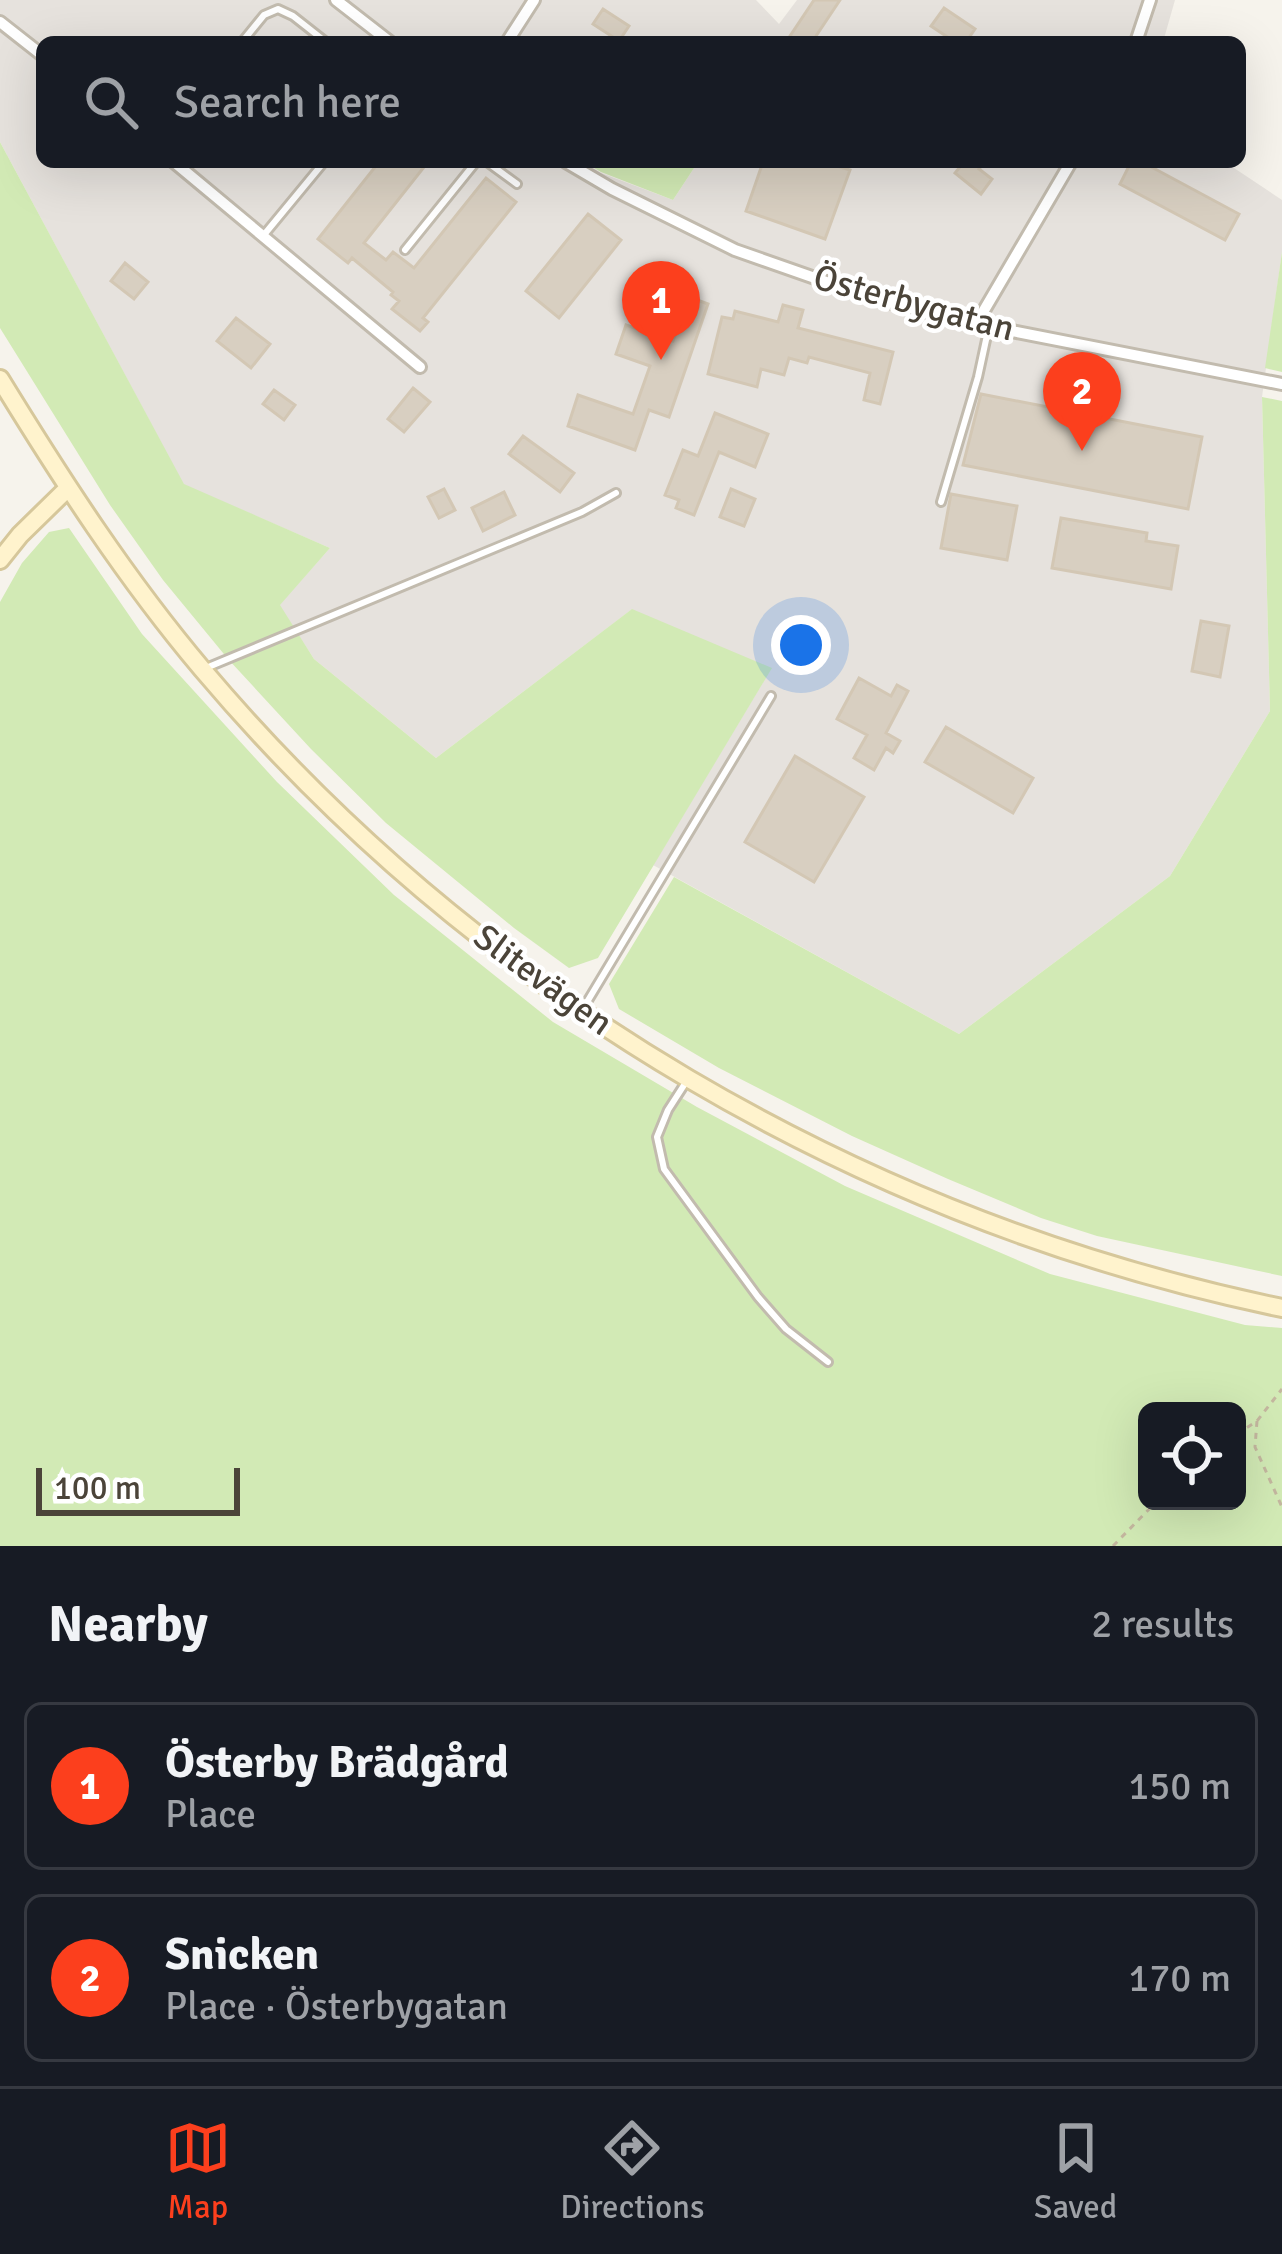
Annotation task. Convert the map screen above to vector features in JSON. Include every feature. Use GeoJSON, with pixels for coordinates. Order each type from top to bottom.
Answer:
{"type":"FeatureCollection","features":[{"type":"Feature","properties":{"kind":"main road","name":"Slitevägen"},"geometry":{"type":"LineString","coordinates":[[0,379],[67,489],[203,670],[303,780],[365,839],[533,976],[733,1106],[824,1153],[966,1216],[1111,1266],[1282,1308]]}},
{"type":"Feature","properties":{"kind":"main road"},"geometry":{"type":"LineString","coordinates":[[0,560],[67,489]]}},
{"type":"Feature","properties":{"kind":"street"},"geometry":{"type":"LineString","coordinates":[[336,0],[382,36]]}},
{"type":"Feature","properties":{"kind":"street"},"geometry":{"type":"LineString","coordinates":[[511,36],[534,0]]}},
{"type":"Feature","properties":{"kind":"street"},"geometry":{"type":"LineString","coordinates":[[1138,36],[1150,0]]}},
{"type":"Feature","properties":{"kind":"street"},"geometry":{"type":"LineString","coordinates":[[0,22],[36,50]]}},
{"type":"Feature","properties":{"kind":"street"},"geometry":{"type":"LineString","coordinates":[[180,168],[420,367]]}},
{"type":"Feature","properties":{"kind":"street","name":"Österbygatan"},"geometry":{"type":"LineString","coordinates":[[576,168],[735,250],[872,298],[983,325],[1282,384]]}},
{"type":"Feature","properties":{"kind":"street"},"geometry":{"type":"LineString","coordinates":[[983,325],[1068,168]]}},
{"type":"Feature","properties":{"kind":"lane"},"geometry":{"type":"LineString","coordinates":[[247,36],[264,15],[278,9],[318,36]]}},
{"type":"Feature","properties":{"kind":"lane"},"geometry":{"type":"LineString","coordinates":[[263,236],[319,168]]}},
{"type":"Feature","properties":{"kind":"lane"},"geometry":{"type":"LineString","coordinates":[[405,250],[471,168]]}},
{"type":"Feature","properties":{"kind":"lane"},"geometry":{"type":"LineString","coordinates":[[495,168],[517,184]]}},
{"type":"Feature","properties":{"kind":"lane"},"geometry":{"type":"LineString","coordinates":[[941,502],[978,377],[983,325]]}},
{"type":"Feature","properties":{"kind":"lane"},"geometry":{"type":"LineString","coordinates":[[203,670],[582,512],[616,493]]}},
{"type":"Feature","properties":{"kind":"lane"},"geometry":{"type":"LineString","coordinates":[[582,1010],[771,696]]}},
{"type":"Feature","properties":{"kind":"lane"},"geometry":{"type":"LineString","coordinates":[[688,1079],[657,1137],[664,1168],[758,1298],[786,1330],[828,1362]]}},
{"type":"Feature","properties":{"kind":"path"},"geometry":{"type":"LineString","coordinates":[[1246,1428],[1282,1389]]}},
{"type":"Feature","properties":{"kind":"path"},"geometry":{"type":"LineString","coordinates":[[1257,1421],[1255,1447],[1282,1508]]}},
{"type":"Feature","properties":{"kind":"path"},"geometry":{"type":"LineString","coordinates":[[1113,1546],[1148,1510]]}},
{"type":"Feature","properties":{"kind":"shaded area"},"geometry":{"type":"Polygon","coordinates":[[[0,0],[756,0],[779,24],[797,0],[1175,0],[1165,36],[36,36],[36,168],[593,168],[673,200],[694,168],[1234,168],[1282,200],[1282,252],[1262,397],[1270,711],[1170,876],[959,1034],[653,865],[771,669],[631,610],[436,758],[314,659],[279,605],[330,548],[184,485],[0,142],[0,0]]]}},
{"type":"Feature","properties":{"kind":"green space"},"geometry":{"type":"Polygon","coordinates":[[[0,142],[184,484],[330,548],[280,605],[314,659],[436,758],[632,609],[772,668],[598,958],[569,968],[386,823],[228,659],[163,580],[110,505],[0,328],[0,142]]]}},
{"type":"Feature","properties":{"kind":"green space"},"geometry":{"type":"Polygon","coordinates":[[[594,168],[694,168],[673,200],[594,168]]]}},
{"type":"Feature","properties":{"kind":"green space"},"geometry":{"type":"Polygon","coordinates":[[[1282,252],[1282,372],[1265,368],[1282,252]]]}},
{"type":"Feature","properties":{"kind":"green space"},"geometry":{"type":"Polygon","coordinates":[[[1262,397],[1282,401],[1282,1276],[1097,1236],[1041,1218],[852,1136],[719,1068],[619,1009],[609,984],[674,877],[959,1034],[1170,876],[1270,711],[1262,397]]]}},
{"type":"Feature","properties":{"kind":"green space"},"geometry":{"type":"Polygon","coordinates":[[[69,528],[142,634],[277,782],[394,895],[553,1022],[845,1186],[1050,1274],[1245,1325],[1282,1328],[1282,1546],[0,1546],[0,602],[22,563],[49,532],[69,528]]]}},
{"type":"Feature","properties":{"kind":"building"},"geometry":{"type":"Polygon","coordinates":[[[814,0],[840,0],[816,36],[790,36],[814,0]]]}},
{"type":"Feature","properties":{"kind":"building"},"geometry":{"type":"Polygon","coordinates":[[[944,8],[975,29],[970,36],[946,36],[931,26],[944,8]]]}},
{"type":"Feature","properties":{"kind":"building"},"geometry":{"type":"Polygon","coordinates":[[[603,9],[629,26],[622,36],[611,36],[593,24],[603,9]]]}},
{"type":"Feature","properties":{"kind":"building"},"geometry":{"type":"Polygon","coordinates":[[[374,168],[423,168],[364,243],[386,260],[393,252],[414,268],[486,178],[516,202],[423,318],[428,322],[420,331],[392,309],[399,301],[393,292],[352,258],[348,263],[318,239],[374,168]]]}},
{"type":"Feature","properties":{"kind":"building"},"geometry":{"type":"Polygon","coordinates":[[[761,168],[850,170],[825,239],[746,211],[761,168]]]}},
{"type":"Feature","properties":{"kind":"building"},"geometry":{"type":"Polygon","coordinates":[[[959,168],[980,168],[992,179],[981,194],[955,173],[959,168]]]}},
{"type":"Feature","properties":{"kind":"building"},"geometry":{"type":"Polygon","coordinates":[[[1128,168],[1153,168],[1239,214],[1225,240],[1120,184],[1128,168]]]}},
{"type":"Feature","properties":{"kind":"building"},"geometry":{"type":"Polygon","coordinates":[[[588,214],[621,240],[559,318],[526,291],[588,214]]]}},
{"type":"Feature","properties":{"kind":"building"},"geometry":{"type":"Polygon","coordinates":[[[125,263],[148,282],[134,299],[111,281],[125,263]]]}},
{"type":"Feature","properties":{"kind":"building"},"geometry":{"type":"Polygon","coordinates":[[[689,297],[708,304],[669,417],[649,410],[635,450],[568,426],[578,395],[633,414],[650,366],[616,354],[626,325],[673,341],[689,297]]]}},
{"type":"Feature","properties":{"kind":"building"},"geometry":{"type":"Polygon","coordinates":[[[783,305],[803,310],[798,328],[893,352],[880,404],[864,400],[870,373],[809,357],[807,363],[789,358],[784,375],[761,369],[757,387],[708,374],[722,317],[733,319],[735,311],[778,322],[783,305]]]}},
{"type":"Feature","properties":{"kind":"building"},"geometry":{"type":"Polygon","coordinates":[[[236,318],[270,344],[251,368],[217,341],[236,318]]]}},
{"type":"Feature","properties":{"kind":"building"},"geometry":{"type":"Polygon","coordinates":[[[413,388],[430,402],[404,432],[388,419],[413,388]]]}},
{"type":"Feature","properties":{"kind":"building"},"geometry":{"type":"Polygon","coordinates":[[[274,390],[295,405],[284,420],[263,404],[274,390]]]}},
{"type":"Feature","properties":{"kind":"building"},"geometry":{"type":"Polygon","coordinates":[[[981,394],[1202,437],[1188,509],[963,465],[981,394]]]}},
{"type":"Feature","properties":{"kind":"building"},"geometry":{"type":"Polygon","coordinates":[[[715,413],[768,434],[755,467],[719,452],[694,515],[676,508],[679,500],[665,495],[683,450],[698,456],[715,413]]]}},
{"type":"Feature","properties":{"kind":"building"},"geometry":{"type":"Polygon","coordinates":[[[523,436],[574,473],[560,492],[509,454],[523,436]]]}},
{"type":"Feature","properties":{"kind":"building"},"geometry":{"type":"Polygon","coordinates":[[[444,489],[455,510],[439,518],[428,497],[444,489]]]}},
{"type":"Feature","properties":{"kind":"building"},"geometry":{"type":"Polygon","coordinates":[[[731,489],[755,499],[744,526],[720,517],[731,489]]]}},
{"type":"Feature","properties":{"kind":"building"},"geometry":{"type":"Polygon","coordinates":[[[504,492],[515,515],[483,531],[472,508],[504,492]]]}},
{"type":"Feature","properties":{"kind":"building"},"geometry":{"type":"Polygon","coordinates":[[[951,494],[1017,506],[1007,560],[941,548],[951,494]]]}},
{"type":"Feature","properties":{"kind":"building"},"geometry":{"type":"Polygon","coordinates":[[[1061,518],[1147,533],[1146,541],[1178,546],[1171,589],[1052,568],[1061,518]]]}},
{"type":"Feature","properties":{"kind":"building"},"geometry":{"type":"Polygon","coordinates":[[[1201,621],[1229,626],[1220,677],[1192,671],[1201,621]]]}},
{"type":"Feature","properties":{"kind":"building"},"geometry":{"type":"Polygon","coordinates":[[[859,678],[891,696],[897,685],[908,691],[886,733],[900,741],[893,753],[886,748],[874,770],[854,758],[867,735],[837,719],[859,678]]]}},
{"type":"Feature","properties":{"kind":"building"},"geometry":{"type":"Polygon","coordinates":[[[946,727],[1033,778],[1013,813],[925,762],[946,727]]]}},
{"type":"Feature","properties":{"kind":"building"},"geometry":{"type":"Polygon","coordinates":[[[795,756],[864,797],[814,882],[745,842],[795,756]]]}},
{"type":"Feature","properties":{"kind":"place","name":"Österby Brädgård"},"geometry":{"type":"Point","coordinates":[661,360]}},
{"type":"Feature","properties":{"kind":"place","name":"Snicken"},"geometry":{"type":"Point","coordinates":[1082,451]}}]}
